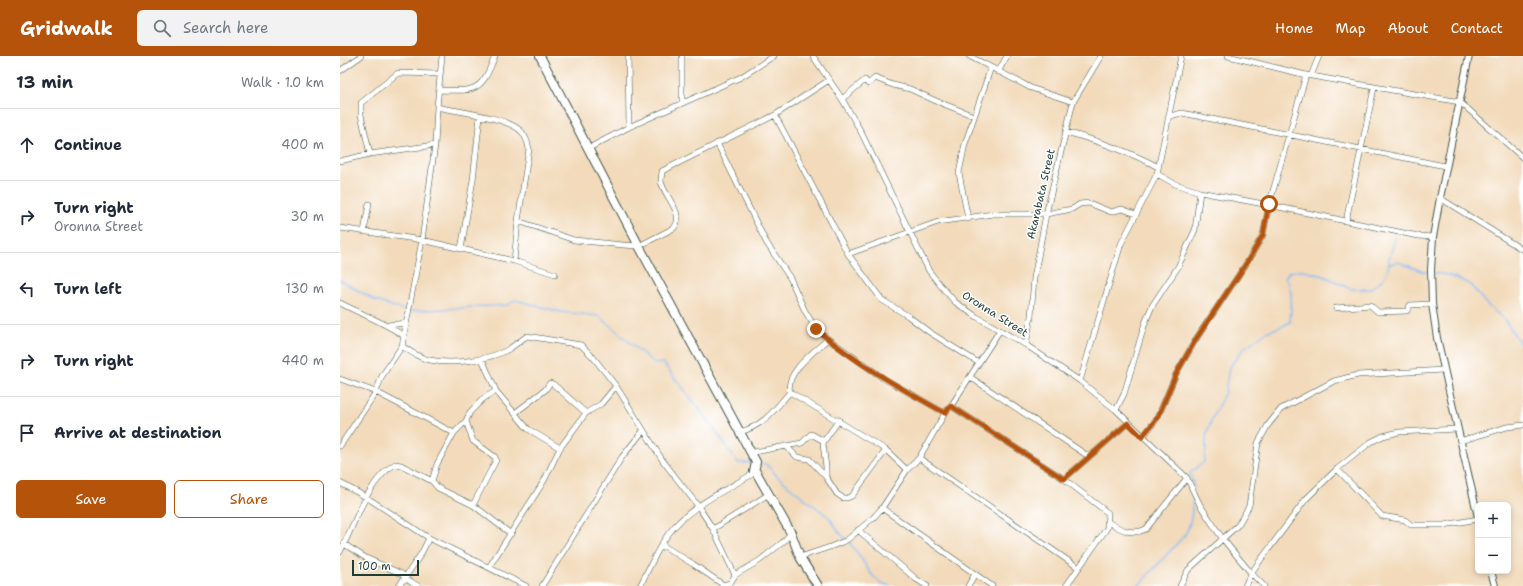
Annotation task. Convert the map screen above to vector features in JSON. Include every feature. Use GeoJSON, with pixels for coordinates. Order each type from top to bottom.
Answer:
{"type":"FeatureCollection","features":[{"type":"Feature","properties":{"kind":"main road"},"geometry":{"type":"LineString","coordinates":[[540,56],[639,246],[754,458],[755,472],[791,533],[800,557],[818,586]]}},
{"type":"Feature","properties":{"kind":"street"},"geometry":{"type":"LineString","coordinates":[[340,71],[361,56]]}},
{"type":"Feature","properties":{"kind":"street"},"geometry":{"type":"LineString","coordinates":[[340,446],[376,392],[382,376],[402,346],[422,240],[435,145],[442,56]]}},
{"type":"Feature","properties":{"kind":"street"},"geometry":{"type":"LineString","coordinates":[[439,90],[467,91],[475,88],[481,84],[490,69],[495,56]]}},
{"type":"Feature","properties":{"kind":"street"},"geometry":{"type":"LineString","coordinates":[[628,56],[629,127]]}},
{"type":"Feature","properties":{"kind":"street"},"geometry":{"type":"LineString","coordinates":[[682,56],[682,103]]}},
{"type":"Feature","properties":{"kind":"street"},"geometry":{"type":"LineString","coordinates":[[589,148],[629,127],[741,77],[774,56]]}},
{"type":"Feature","properties":{"kind":"street","name":"Oronna Street"},"geometry":{"type":"LineString","coordinates":[[813,56],[860,130],[929,271],[955,302],[977,317],[1026,345],[1080,381],[1116,410],[1142,437],[1187,478]]}},
{"type":"Feature","properties":{"kind":"street"},"geometry":{"type":"LineString","coordinates":[[969,56],[1031,88],[1073,102]]}},
{"type":"Feature","properties":{"kind":"street"},"geometry":{"type":"LineString","coordinates":[[998,72],[1007,56]]}},
{"type":"Feature","properties":{"kind":"street","name":"Akarabata Street"},"geometry":{"type":"LineString","coordinates":[[1026,345],[1031,316],[1034,278],[1046,214],[1073,102],[1101,56]]}},
{"type":"Feature","properties":{"kind":"street"},"geometry":{"type":"LineString","coordinates":[[1080,381],[1121,244],[1157,174],[1181,56]]}},
{"type":"Feature","properties":{"kind":"street"},"geometry":{"type":"LineString","coordinates":[[1228,56],[1309,76],[1460,102],[1523,158]]}},
{"type":"Feature","properties":{"kind":"street"},"geometry":{"type":"LineString","coordinates":[[1142,437],[1158,417],[1176,374],[1196,339],[1246,264],[1263,235],[1269,204],[1289,135],[1309,76],[1319,56]]}},
{"type":"Feature","properties":{"kind":"street"},"geometry":{"type":"LineString","coordinates":[[1469,56],[1445,166],[1433,238],[1431,280],[1432,304],[1437,338],[1475,505]]}},
{"type":"Feature","properties":{"kind":"street"},"geometry":{"type":"LineString","coordinates":[[968,219],[959,173],[965,144],[991,67]]}},
{"type":"Feature","properties":{"kind":"street"},"geometry":{"type":"LineString","coordinates":[[370,154],[360,115],[361,103],[398,73],[440,74]]}},
{"type":"Feature","properties":{"kind":"street"},"geometry":{"type":"LineString","coordinates":[[842,100],[865,80],[868,84],[875,78],[893,85],[910,89],[974,116]]}},
{"type":"Feature","properties":{"kind":"street"},"geometry":{"type":"LineString","coordinates":[[518,221],[574,240],[623,246],[639,246],[677,225],[679,218],[661,181],[662,171],[775,115],[829,80]]}},
{"type":"Feature","properties":{"kind":"street"},"geometry":{"type":"LineString","coordinates":[[1346,220],[1374,88]]}},
{"type":"Feature","properties":{"kind":"street"},"geometry":{"type":"LineString","coordinates":[[437,107],[511,124],[522,133],[526,139],[529,149],[518,221],[514,261]]}},
{"type":"Feature","properties":{"kind":"street"},"geometry":{"type":"LineString","coordinates":[[1170,116],[1182,113],[1445,166]]}},
{"type":"Feature","properties":{"kind":"street"},"geometry":{"type":"LineString","coordinates":[[775,115],[848,254],[882,300],[908,316],[929,332],[979,363]]}},
{"type":"Feature","properties":{"kind":"street"},"geometry":{"type":"LineString","coordinates":[[460,249],[473,180],[480,116]]}},
{"type":"Feature","properties":{"kind":"street"},"geometry":{"type":"LineString","coordinates":[[1066,132],[1122,150],[1142,158],[1158,167]]}},
{"type":"Feature","properties":{"kind":"street"},"geometry":{"type":"LineString","coordinates":[[717,143],[766,242],[790,278],[804,311],[816,329],[883,378],[945,413]]}},
{"type":"Feature","properties":{"kind":"street"},"geometry":{"type":"LineString","coordinates":[[340,161],[370,154],[435,145]]}},
{"type":"Feature","properties":{"kind":"street"},"geometry":{"type":"LineString","coordinates":[[1157,174],[1175,184],[1200,192],[1269,204],[1433,238]]}},
{"type":"Feature","properties":{"kind":"street"},"geometry":{"type":"LineString","coordinates":[[1116,410],[1124,394],[1144,323],[1152,306],[1178,267],[1195,230],[1200,192]]}},
{"type":"Feature","properties":{"kind":"street"},"geometry":{"type":"LineString","coordinates":[[1440,198],[1523,250]]}},
{"type":"Feature","properties":{"kind":"street"},"geometry":{"type":"LineString","coordinates":[[848,254],[938,222],[968,219],[993,214],[1046,214],[1072,209],[1080,204],[1089,203],[1111,212],[1122,210],[1136,214]]}},
{"type":"Feature","properties":{"kind":"street"},"geometry":{"type":"LineString","coordinates":[[364,232],[369,204]]}},
{"type":"Feature","properties":{"kind":"street"},"geometry":{"type":"LineString","coordinates":[[340,228],[422,240],[514,261],[555,274]]}},
{"type":"Feature","properties":{"kind":"street"},"geometry":{"type":"LineString","coordinates":[[340,303],[368,318],[387,325],[404,336]]}},
{"type":"Feature","properties":{"kind":"street"},"geometry":{"type":"LineString","coordinates":[[1336,308],[1370,305],[1378,312],[1407,311],[1410,306],[1432,304]]}},
{"type":"Feature","properties":{"kind":"street"},"geometry":{"type":"LineString","coordinates":[[387,325],[406,322]]}},
{"type":"Feature","properties":{"kind":"street"},"geometry":{"type":"LineString","coordinates":[[800,557],[847,540],[873,518],[882,508],[907,470],[919,458],[945,413],[1000,330]]}},
{"type":"Feature","properties":{"kind":"street"},"geometry":{"type":"LineString","coordinates":[[402,346],[417,356],[430,360],[446,362],[482,359],[508,350],[527,336],[581,344],[616,386],[663,461],[698,506],[713,529],[735,575]]}},
{"type":"Feature","properties":{"kind":"street"},"geometry":{"type":"LineString","coordinates":[[828,339],[802,362],[789,382],[788,387],[790,392],[839,420],[886,450],[907,470]]}},
{"type":"Feature","properties":{"kind":"street"},"geometry":{"type":"LineString","coordinates":[[482,359],[496,391],[528,429],[560,448]]}},
{"type":"Feature","properties":{"kind":"street"},"geometry":{"type":"LineString","coordinates":[[1180,586],[1188,570],[1238,525],[1249,506],[1258,443],[1268,425],[1281,409],[1334,381],[1358,375],[1444,370]]}},
{"type":"Feature","properties":{"kind":"street"},"geometry":{"type":"LineString","coordinates":[[970,377],[1088,456]]}},
{"type":"Feature","properties":{"kind":"street"},"geometry":{"type":"LineString","coordinates":[[340,379],[376,392],[454,433]]}},
{"type":"Feature","properties":{"kind":"street"},"geometry":{"type":"LineString","coordinates":[[515,413],[545,390],[550,384],[553,384],[586,413]]}},
{"type":"Feature","properties":{"kind":"street"},"geometry":{"type":"LineString","coordinates":[[489,567],[544,481],[560,448],[586,413],[602,404],[616,386]]}},
{"type":"Feature","properties":{"kind":"street"},"geometry":{"type":"LineString","coordinates":[[432,481],[436,464],[454,433],[466,421],[470,412],[484,398],[496,391]]}},
{"type":"Feature","properties":{"kind":"street"},"geometry":{"type":"LineString","coordinates":[[740,432],[750,429],[766,419],[790,392]]}},
{"type":"Feature","properties":{"kind":"street"},"geometry":{"type":"LineString","coordinates":[[951,406],[1064,479],[1108,513],[1107,528],[1066,586]]}},
{"type":"Feature","properties":{"kind":"street"},"geometry":{"type":"LineString","coordinates":[[826,477],[823,444],[839,420]]}},
{"type":"Feature","properties":{"kind":"street"},"geometry":{"type":"LineString","coordinates":[[466,421],[473,441],[495,457],[496,460],[473,505]]}},
{"type":"Feature","properties":{"kind":"street"},"geometry":{"type":"LineString","coordinates":[[1064,479],[1088,456],[1128,423]]}},
{"type":"Feature","properties":{"kind":"street"},"geometry":{"type":"LineString","coordinates":[[1460,441],[1523,425]]}},
{"type":"Feature","properties":{"kind":"street"},"geometry":{"type":"LineString","coordinates":[[1245,586],[1251,573],[1306,499],[1337,469],[1371,442],[1383,436],[1399,432],[1457,429]]}},
{"type":"Feature","properties":{"kind":"street"},"geometry":{"type":"LineString","coordinates":[[542,586],[622,457],[643,431]]}},
{"type":"Feature","properties":{"kind":"street"},"geometry":{"type":"LineString","coordinates":[[754,458],[754,452],[802,443],[811,434],[824,441]]}},
{"type":"Feature","properties":{"kind":"street"},"geometry":{"type":"LineString","coordinates":[[786,446],[797,457],[809,459],[826,477],[837,494],[843,498],[852,496],[886,450]]}},
{"type":"Feature","properties":{"kind":"street"},"geometry":{"type":"LineString","coordinates":[[919,458],[1079,568]]}},
{"type":"Feature","properties":{"kind":"street"},"geometry":{"type":"LineString","coordinates":[[340,552],[366,497],[385,469],[395,464],[401,465],[432,481],[438,488],[473,505],[511,534]]}},
{"type":"Feature","properties":{"kind":"street"},"geometry":{"type":"LineString","coordinates":[[1337,469],[1382,516],[1405,520],[1411,525],[1444,525],[1475,519]]}},
{"type":"Feature","properties":{"kind":"street"},"geometry":{"type":"LineString","coordinates":[[640,586],[662,545],[674,528],[698,506],[755,472]]}},
{"type":"Feature","properties":{"kind":"street"},"geometry":{"type":"LineString","coordinates":[[1108,522],[1124,531],[1140,532],[1146,530],[1187,478],[1200,505],[1222,538],[1251,573],[1264,586]]}},
{"type":"Feature","properties":{"kind":"street"},"geometry":{"type":"LineString","coordinates":[[340,483],[366,497],[429,538],[526,586]]}},
{"type":"Feature","properties":{"kind":"street"},"geometry":{"type":"LineString","coordinates":[[713,529],[768,494]]}},
{"type":"Feature","properties":{"kind":"street"},"geometry":{"type":"LineString","coordinates":[[882,508],[992,586]]}},
{"type":"Feature","properties":{"kind":"street"},"geometry":{"type":"LineString","coordinates":[[858,530],[916,578],[928,586]]}},
{"type":"Feature","properties":{"kind":"street"},"geometry":{"type":"LineString","coordinates":[[662,545],[693,564],[724,586],[731,582],[735,575],[759,561],[784,542],[791,533]]}},
{"type":"Feature","properties":{"kind":"street"},"geometry":{"type":"LineString","coordinates":[[399,586],[421,554],[429,538]]}},
{"type":"Feature","properties":{"kind":"street"},"geometry":{"type":"LineString","coordinates":[[344,544],[366,558],[402,574],[405,578],[418,586]]}},
{"type":"Feature","properties":{"kind":"street"},"geometry":{"type":"LineString","coordinates":[[968,586],[975,574]]}},
{"type":"Feature","properties":{"kind":"street"},"geometry":{"type":"LineString","coordinates":[[1492,574],[1495,586]]}},
{"type":"Feature","properties":{"kind":"waterway"},"geometry":{"type":"LineString","coordinates":[[1194,488],[1190,473],[1204,462],[1206,436],[1212,419],[1225,392],[1229,368],[1244,348],[1266,332],[1290,322],[1291,293],[1290,287],[1285,278],[1289,272],[1301,270],[1324,276],[1351,289],[1370,289],[1383,279],[1388,270],[1389,259],[1396,236]]}},
{"type":"Feature","properties":{"kind":"waterway"},"geometry":{"type":"LineString","coordinates":[[1389,264],[1398,262],[1424,272],[1428,272]]}},
{"type":"Feature","properties":{"kind":"waterway"},"geometry":{"type":"LineString","coordinates":[[1434,273],[1448,275],[1470,284],[1487,305],[1504,319],[1523,348]]}},
{"type":"Feature","properties":{"kind":"waterway"},"geometry":{"type":"LineString","coordinates":[[340,280],[376,301],[407,311]]}},
{"type":"Feature","properties":{"kind":"waterway"},"geometry":{"type":"LineString","coordinates":[[410,311],[508,305],[515,300],[561,312],[599,316],[655,364],[663,363],[708,420],[738,463],[753,463]]}},
{"type":"Feature","properties":{"kind":"waterway"},"geometry":{"type":"LineString","coordinates":[[759,463],[766,464],[777,476],[830,518],[838,531],[854,548],[872,575],[880,583],[890,586]]}},
{"type":"Feature","properties":{"kind":"waterway"},"geometry":{"type":"LineString","coordinates":[[1138,586],[1184,536],[1190,522],[1193,496]]}},
{"type":"Feature","properties":{"kind":"route"},"geometry":{"type":"LineString","coordinates":[[816,329],[883,378],[945,413],[951,406],[1064,479],[1088,456],[1128,423],[1142,437],[1158,417],[1176,374],[1196,339],[1246,264],[1263,235],[1269,204]]}}]}
